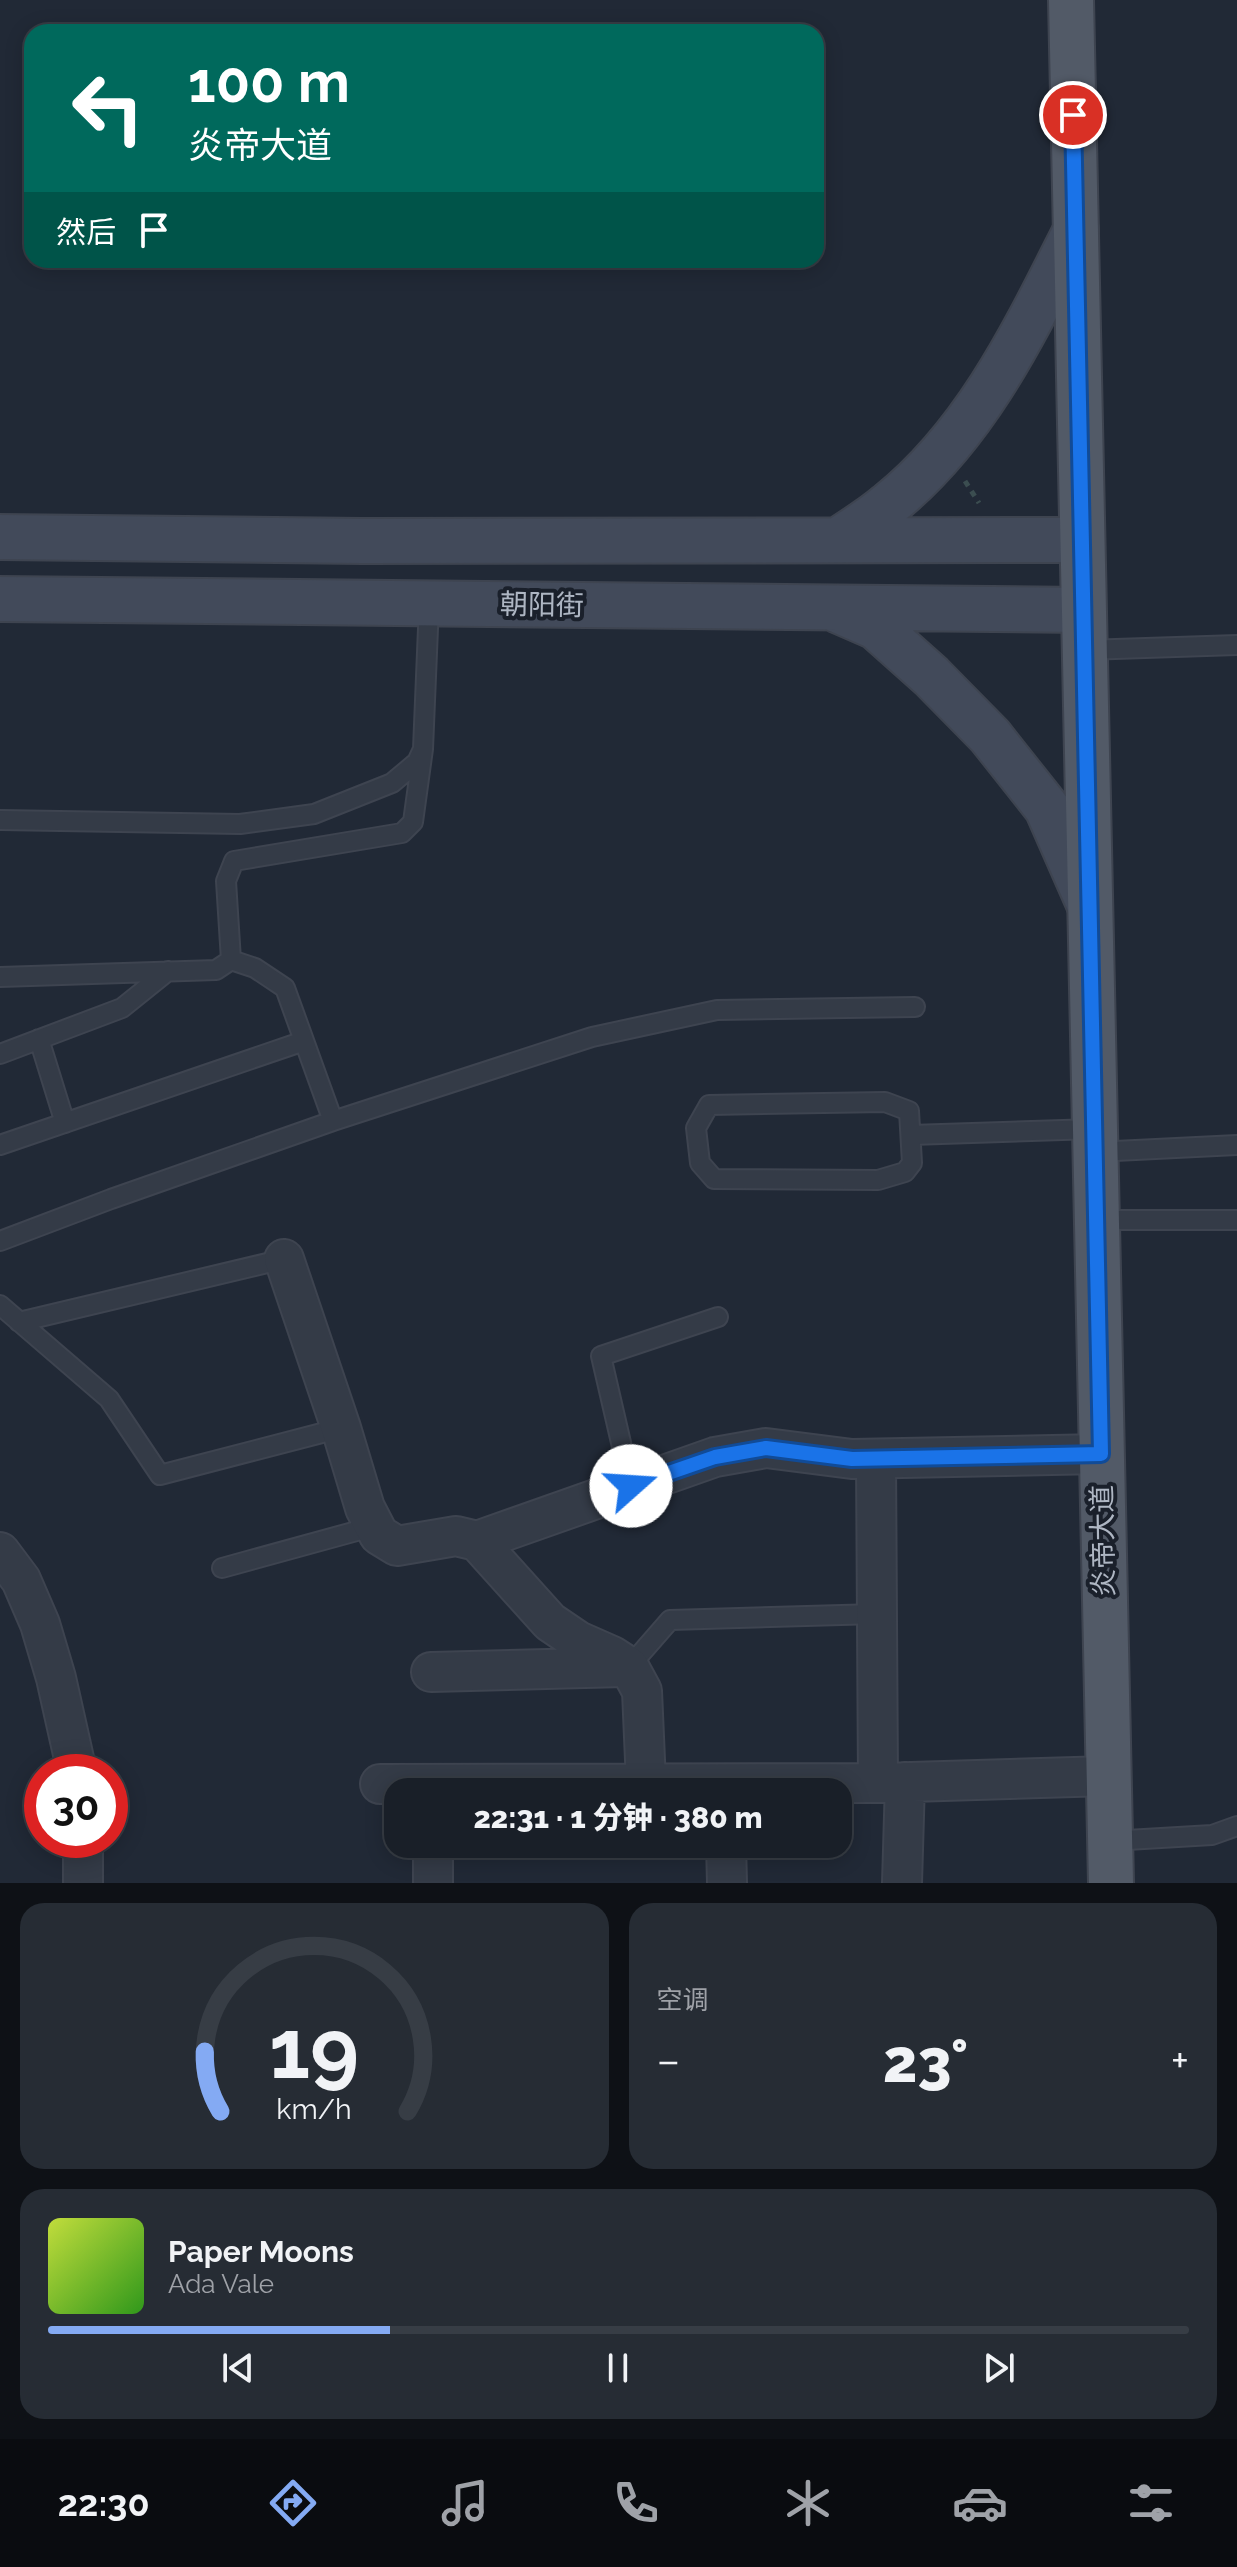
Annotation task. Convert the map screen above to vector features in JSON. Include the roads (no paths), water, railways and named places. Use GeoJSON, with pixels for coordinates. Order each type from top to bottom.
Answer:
{"type":"FeatureCollection","features":[{"type":"Feature","properties":{"kind":"main road","name":"炎帝大道"},"geometry":{"type":"LineString","coordinates":[[1071,0],[1110,1862]]}},
{"type":"Feature","properties":{"kind":"street"},"geometry":{"type":"LineString","coordinates":[[838,540],[889,505],[945,450],[998,380],[1076,230]]}},
{"type":"Feature","properties":{"kind":"street"},"geometry":{"type":"LineString","coordinates":[[0,537],[362,541],[1082,540]]}},
{"type":"Feature","properties":{"kind":"street","name":"朝阳街"},"geometry":{"type":"LineString","coordinates":[[0,599],[831,607],[1084,630]]}},
{"type":"Feature","properties":{"kind":"street"},"geometry":{"type":"LineString","coordinates":[[831,607],[876,627],[931,676],[990,736],[1047,808],[1090,906]]}},
{"type":"Feature","properties":{"kind":"street"},"geometry":{"type":"LineString","coordinates":[[284,1259],[365,1508],[379,1535],[397,1546],[456,1536],[477,1541],[715,1457],[766,1448],[852,1459],[1101,1454]]}},
{"type":"Feature","properties":{"kind":"street"},"geometry":{"type":"LineString","coordinates":[[876,1459],[877,1614],[902,1883]]}},
{"type":"Feature","properties":{"kind":"street"},"geometry":{"type":"LineString","coordinates":[[477,1541],[550,1622],[578,1641],[629,1667],[642,1691],[646,1778]]}},
{"type":"Feature","properties":{"kind":"street"},"geometry":{"type":"LineString","coordinates":[[0,1552],[21,1580],[40,1624],[73,1754]]}},
{"type":"Feature","properties":{"kind":"street"},"geometry":{"type":"LineString","coordinates":[[431,1672],[629,1667]]}},
{"type":"Feature","properties":{"kind":"street"},"geometry":{"type":"LineString","coordinates":[[852,1784],[1108,1776]]}},
{"type":"Feature","properties":{"kind":"street"},"geometry":{"type":"LineString","coordinates":[[380,1784],[384,1784]]}},
{"type":"Feature","properties":{"kind":"street"},"geometry":{"type":"LineString","coordinates":[[83,1858],[83,1883]]}},
{"type":"Feature","properties":{"kind":"street"},"geometry":{"type":"LineString","coordinates":[[433,1858],[433,1883]]}},
{"type":"Feature","properties":{"kind":"street"},"geometry":{"type":"LineString","coordinates":[[726,1858],[727,1883]]}},
{"type":"Feature","properties":{"kind":"lane"},"geometry":{"type":"LineString","coordinates":[[231,960],[226,881],[234,861],[402,833],[413,822],[423,749],[429,604]]}},
{"type":"Feature","properties":{"kind":"lane"},"geometry":{"type":"LineString","coordinates":[[1084,630],[1237,645]]}},
{"type":"Feature","properties":{"kind":"lane"},"geometry":{"type":"LineString","coordinates":[[0,820],[240,824],[314,814],[392,783],[417,762],[423,749]]}},
{"type":"Feature","properties":{"kind":"lane"},"geometry":{"type":"LineString","coordinates":[[0,977],[216,970],[231,960]]}},
{"type":"Feature","properties":{"kind":"lane"},"geometry":{"type":"LineString","coordinates":[[231,960],[255,968],[285,988],[333,1121]]}},
{"type":"Feature","properties":{"kind":"lane"},"geometry":{"type":"LineString","coordinates":[[0,1054],[122,1008],[168,971]]}},
{"type":"Feature","properties":{"kind":"lane"},"geometry":{"type":"LineString","coordinates":[[0,1241],[333,1121],[592,1037],[717,1010],[915,1007]]}},
{"type":"Feature","properties":{"kind":"lane"},"geometry":{"type":"LineString","coordinates":[[39,1039],[65,1123]]}},
{"type":"Feature","properties":{"kind":"lane"},"geometry":{"type":"LineString","coordinates":[[0,1145],[304,1041]]}},
{"type":"Feature","properties":{"kind":"lane"},"geometry":{"type":"LineString","coordinates":[[885,1102],[909,1111],[911,1135],[912,1163],[905,1172],[878,1180],[714,1179],[700,1163],[696,1128],[709,1105],[885,1102]]}},
{"type":"Feature","properties":{"kind":"lane"},"geometry":{"type":"LineString","coordinates":[[911,1135],[1237,1145]]}},
{"type":"Feature","properties":{"kind":"lane"},"geometry":{"type":"LineString","coordinates":[[1096,1220],[1237,1220]]}},
{"type":"Feature","properties":{"kind":"lane"},"geometry":{"type":"LineString","coordinates":[[19,1322],[284,1259]]}},
{"type":"Feature","properties":{"kind":"lane"},"geometry":{"type":"LineString","coordinates":[[0,1305],[109,1399],[160,1475],[341,1428]]}},
{"type":"Feature","properties":{"kind":"lane"},"geometry":{"type":"LineString","coordinates":[[631,1486],[601,1356],[718,1317]]}},
{"type":"Feature","properties":{"kind":"lane"},"geometry":{"type":"LineString","coordinates":[[222,1568],[375,1526]]}},
{"type":"Feature","properties":{"kind":"lane"},"geometry":{"type":"LineString","coordinates":[[629,1667],[670,1620],[877,1614]]}},
{"type":"Feature","properties":{"kind":"lane"},"geometry":{"type":"LineString","coordinates":[[1110,1862],[1237,1826]]}}]}
